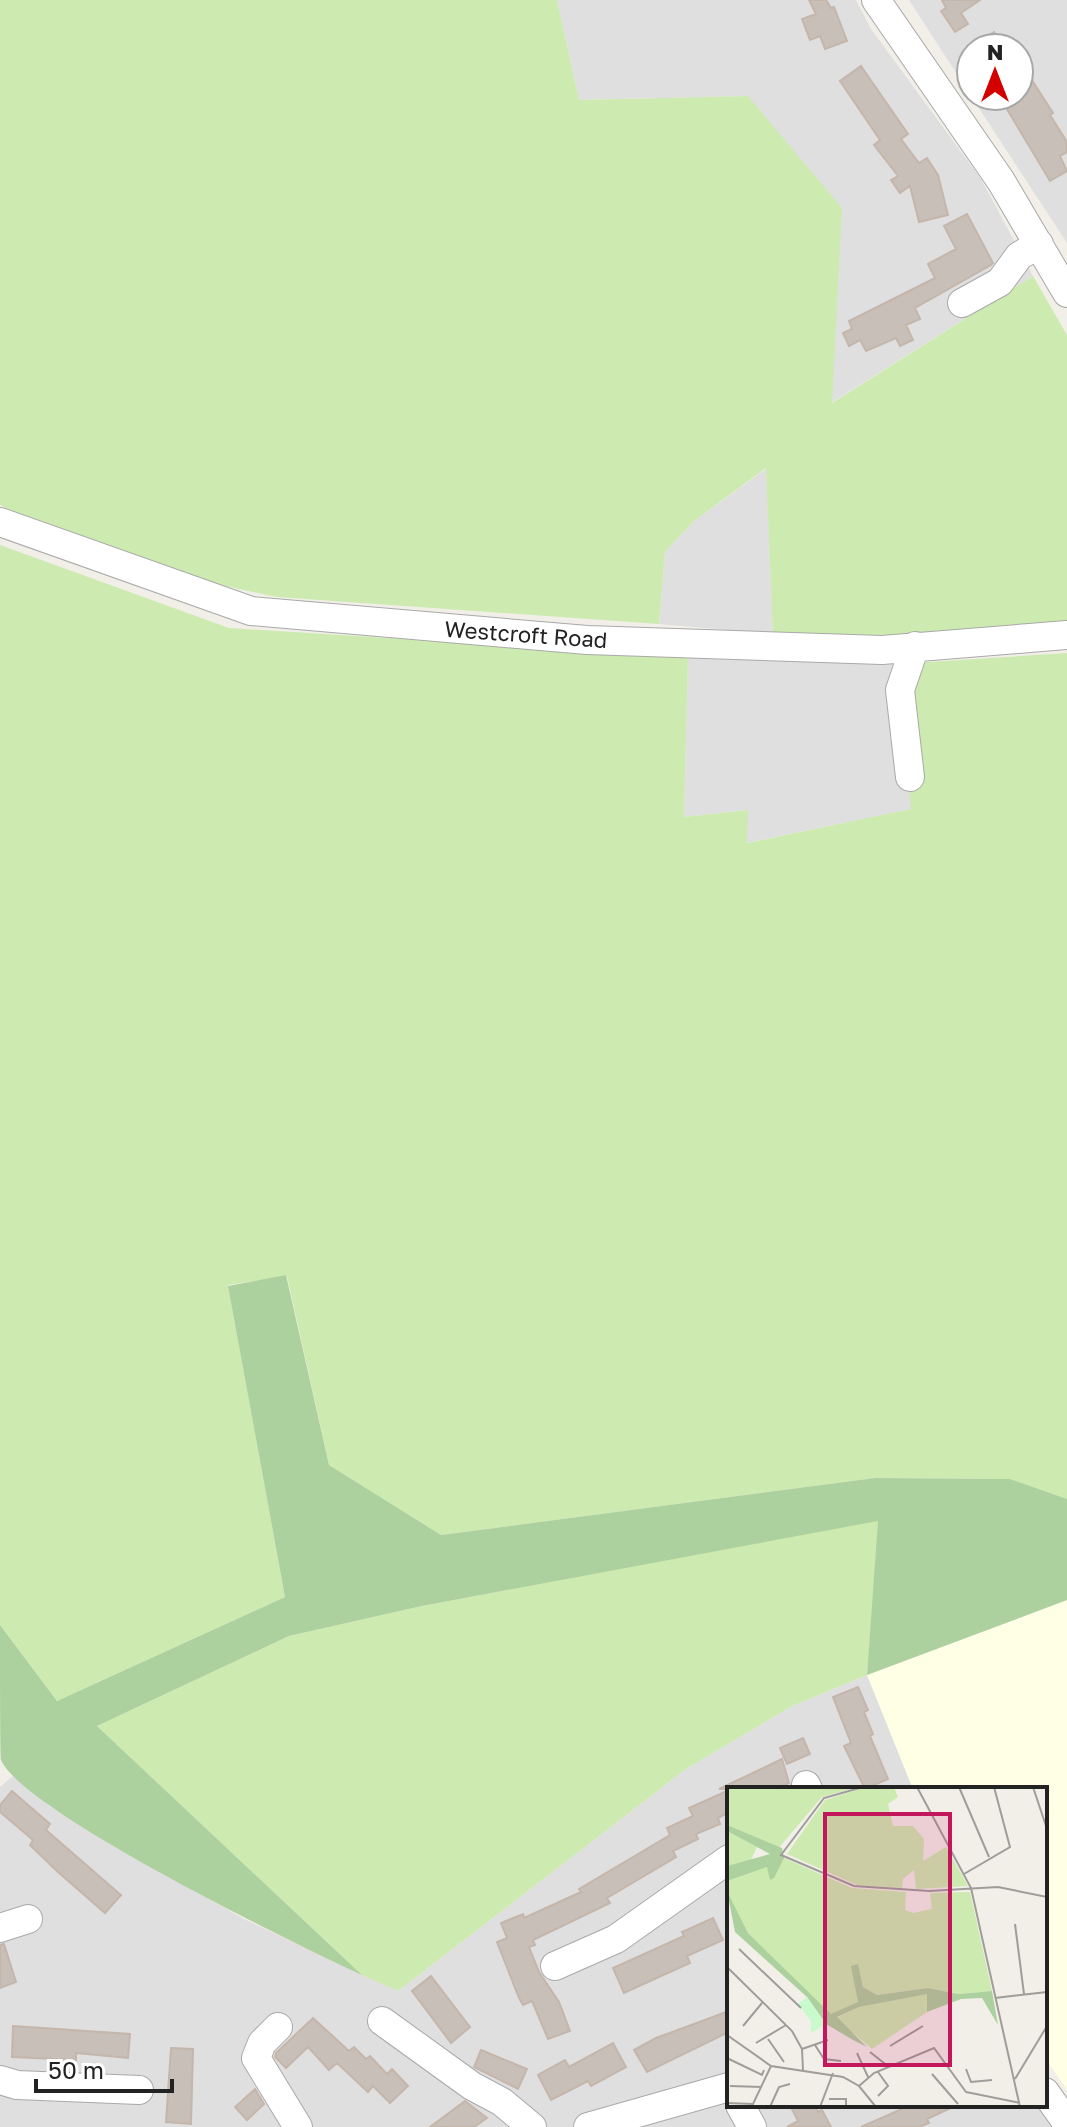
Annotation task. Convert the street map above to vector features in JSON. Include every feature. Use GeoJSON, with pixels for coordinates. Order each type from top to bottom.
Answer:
{"type":"FeatureCollection","features":[{"type":"Feature","properties":{"kind":"street"},"geometry":{"type":"LineString","coordinates":[[876,0],[1001,181],[1067,293]]}},
{"type":"Feature","properties":{"kind":"street"},"geometry":{"type":"LineString","coordinates":[[962,303],[1000,282],[1019,256],[1039,244]]}},
{"type":"Feature","properties":{"kind":"street","name":"Westcroft Road"},"geometry":{"type":"LineString","coordinates":[[0,522],[251,611],[587,640],[882,650],[1067,635]]}},
{"type":"Feature","properties":{"kind":"street"},"geometry":{"type":"LineString","coordinates":[[910,777],[900,690],[915,646]]}},
{"type":"Feature","properties":{"kind":"street"},"geometry":{"type":"LineString","coordinates":[[572,1966],[655,1914],[693,1882],[727,1860]]}},
{"type":"Feature","properties":{"kind":"street"},"geometry":{"type":"LineString","coordinates":[[0,1928],[28,1919]]}},
{"type":"Feature","properties":{"kind":"street"},"geometry":{"type":"LineString","coordinates":[[382,2021],[472,2086],[502,2102],[532,2127]]}},
{"type":"Feature","properties":{"kind":"street"},"geometry":{"type":"LineString","coordinates":[[278,2027],[262,2043],[256,2058],[298,2127]]}},
{"type":"Feature","properties":{"kind":"street"},"geometry":{"type":"LineString","coordinates":[[0,2080],[17,2085],[139,2093]]}},
{"type":"Feature","properties":{"kind":"street"},"geometry":{"type":"LineString","coordinates":[[588,2127],[727,2088]]}},
{"type":"Feature","properties":{"kind":"street"},"geometry":{"type":"LineString","coordinates":[[1047,2095],[1067,2123]]}},
{"type":"Feature","properties":{"kind":"street"},"geometry":{"type":"LineString","coordinates":[[741,2107],[752,2127]]}},
{"type":"Feature","properties":{"kind":"shaded area"},"geometry":{"type":"Polygon","coordinates":[[[557,0],[856,0],[871,29],[981,179],[1033,276],[831,403],[748,96],[579,100],[557,0]]]}},
{"type":"Feature","properties":{"kind":"shaded area"},"geometry":{"type":"Polygon","coordinates":[[[909,0],[1067,0],[1067,243],[981,112],[1035,112],[1035,32],[955,32],[955,71],[909,0]]]}},
{"type":"Feature","properties":{"kind":"shaded area"},"geometry":{"type":"Polygon","coordinates":[[[767,468],[773,634],[659,624],[665,552],[694,521],[767,468]]]}},
{"type":"Feature","properties":{"kind":"shaded area"},"geometry":{"type":"Polygon","coordinates":[[[688,657],[897,664],[912,809],[746,843],[747,810],[684,817],[688,657]]]}},
{"type":"Feature","properties":{"kind":"shaded area"},"geometry":{"type":"Polygon","coordinates":[[[1067,1600],[1067,2090],[1047,2061],[1047,1787],[912,1787],[867,1675],[1067,1600]]]}},
{"type":"Feature","properties":{"kind":"shaded area"},"geometry":{"type":"Polygon","coordinates":[[[867,1675],[912,1787],[727,1787],[727,2107],[1046,2107],[1060,2127],[0,2127],[0,1787],[13,1776],[51,1807],[244,1919],[398,1991],[686,1769],[792,1706],[867,1675]]]}},
{"type":"Feature","properties":{"kind":"green space"},"geometry":{"type":"Polygon","coordinates":[[[0,0],[557,0],[579,100],[748,96],[842,208],[832,403],[1033,276],[1067,335],[1067,621],[905,635],[773,634],[766,468],[694,521],[665,552],[659,624],[277,597],[136,560],[66,535],[0,505],[0,0]]]}},
{"type":"Feature","properties":{"kind":"green space"},"geometry":{"type":"Polygon","coordinates":[[[0,545],[229,628],[688,657],[684,817],[748,810],[747,843],[911,809],[897,664],[1067,653],[1067,1499],[1010,1479],[875,1478],[441,1535],[329,1465],[287,1276],[228,1285],[285,1597],[57,1701],[0,1625],[0,545]]]}},
{"type":"Feature","properties":{"kind":"green space"},"geometry":{"type":"Polygon","coordinates":[[[286,1275],[329,1465],[441,1535],[875,1478],[1010,1479],[1067,1499],[1067,1600],[867,1675],[878,1521],[422,1606],[289,1636],[97,1726],[362,1975],[226,1908],[109,1843],[59,1812],[21,1783],[1,1760],[0,1625],[57,1701],[285,1597],[228,1286],[286,1275]]]}},
{"type":"Feature","properties":{"kind":"green space"},"geometry":{"type":"Polygon","coordinates":[[[879,1520],[867,1675],[792,1706],[686,1769],[398,1991],[362,1975],[97,1726],[289,1636],[422,1606],[879,1520]]]}},
{"type":"Feature","properties":{"kind":"building"},"geometry":{"type":"Polygon","coordinates":[[[809,0],[826,0],[831,8],[834,7],[847,41],[825,49],[820,36],[810,40],[802,19],[816,14],[809,0]]]}},
{"type":"Feature","properties":{"kind":"building"},"geometry":{"type":"Polygon","coordinates":[[[942,0],[980,0],[961,13],[968,24],[955,32],[941,11],[946,8],[942,0]]]}},
{"type":"Feature","properties":{"kind":"building"},"geometry":{"type":"Polygon","coordinates":[[[861,66],[908,134],[901,139],[919,163],[927,158],[938,175],[948,215],[919,222],[910,186],[900,193],[891,180],[898,176],[874,145],[880,140],[840,81],[861,66]]]}},
{"type":"Feature","properties":{"kind":"building"},"geometry":{"type":"Polygon","coordinates":[[[1035,85],[1067,142],[1067,152],[1060,156],[1067,171],[1050,181],[1009,112],[1035,112],[1035,85]]]}},
{"type":"Feature","properties":{"kind":"building"},"geometry":{"type":"Polygon","coordinates":[[[967,214],[993,263],[915,308],[920,319],[906,325],[913,340],[900,346],[896,338],[866,351],[860,340],[849,346],[843,333],[852,329],[849,321],[935,278],[928,264],[956,249],[944,226],[967,214]]]}},
{"type":"Feature","properties":{"kind":"building"},"geometry":{"type":"Polygon","coordinates":[[[858,1687],[868,1710],[864,1712],[873,1734],[870,1736],[888,1779],[864,1787],[844,1746],[851,1743],[833,1697],[858,1687]]]}},
{"type":"Feature","properties":{"kind":"building"},"geometry":{"type":"Polygon","coordinates":[[[803,1738],[810,1754],[787,1764],[780,1748],[803,1738]]]}},
{"type":"Feature","properties":{"kind":"building"},"geometry":{"type":"Polygon","coordinates":[[[782,1759],[789,1783],[780,1787],[719,1789],[782,1759]]]}},
{"type":"Feature","properties":{"kind":"building"},"geometry":{"type":"Polygon","coordinates":[[[12,1791],[50,1824],[46,1830],[121,1895],[105,1913],[58,1872],[30,1845],[33,1840],[0,1812],[0,1805],[12,1791]]]}},
{"type":"Feature","properties":{"kind":"building"},"geometry":{"type":"Polygon","coordinates":[[[727,1791],[727,1813],[718,1818],[720,1824],[696,1834],[698,1839],[673,1851],[676,1857],[607,1898],[610,1903],[533,1940],[535,1945],[529,1947],[539,1972],[559,2002],[570,2031],[548,2039],[532,2001],[523,2005],[519,1998],[497,1942],[507,1938],[501,1923],[523,1914],[524,1918],[581,1892],[579,1889],[670,1835],[667,1828],[693,1816],[689,1808],[727,1791]]]}},
{"type":"Feature","properties":{"kind":"building"},"geometry":{"type":"Polygon","coordinates":[[[713,1918],[723,1940],[687,1956],[690,1963],[624,1993],[613,1968],[684,1936],[682,1932],[713,1918]]]}},
{"type":"Feature","properties":{"kind":"building"},"geometry":{"type":"Polygon","coordinates":[[[4,1944],[16,1982],[0,1988],[0,1945],[4,1944]]]}},
{"type":"Feature","properties":{"kind":"building"},"geometry":{"type":"Polygon","coordinates":[[[431,1976],[470,2027],[451,2043],[412,1991],[431,1976]]]}},
{"type":"Feature","properties":{"kind":"building"},"geometry":{"type":"Polygon","coordinates":[[[727,2012],[727,2033],[647,2072],[634,2050],[656,2038],[727,2012]]]}},
{"type":"Feature","properties":{"kind":"building"},"geometry":{"type":"Polygon","coordinates":[[[313,2018],[349,2051],[354,2047],[366,2059],[370,2056],[387,2074],[392,2069],[408,2086],[390,2103],[373,2086],[368,2092],[337,2063],[329,2070],[308,2047],[286,2068],[275,2057],[276,2053],[313,2018]]]}},
{"type":"Feature","properties":{"kind":"building"},"geometry":{"type":"Polygon","coordinates":[[[13,2026],[130,2034],[128,2058],[76,2053],[76,2060],[12,2057],[13,2026]]]}},
{"type":"Feature","properties":{"kind":"building"},"geometry":{"type":"Polygon","coordinates":[[[613,2043],[626,2067],[591,2086],[588,2081],[551,2100],[538,2075],[565,2060],[569,2067],[613,2043]]]}},
{"type":"Feature","properties":{"kind":"building"},"geometry":{"type":"Polygon","coordinates":[[[171,2048],[193,2049],[191,2124],[166,2122],[171,2048]]]}},
{"type":"Feature","properties":{"kind":"building"},"geometry":{"type":"Polygon","coordinates":[[[481,2050],[527,2069],[518,2089],[474,2067],[481,2050]]]}},
{"type":"Feature","properties":{"kind":"building"},"geometry":{"type":"Polygon","coordinates":[[[255,2089],[264,2104],[247,2120],[235,2107],[255,2089]]]}},
{"type":"Feature","properties":{"kind":"building"},"geometry":{"type":"Polygon","coordinates":[[[465,2101],[487,2118],[474,2127],[430,2127],[465,2101]]]}},
{"type":"Feature","properties":{"kind":"building"},"geometry":{"type":"Polygon","coordinates":[[[791,2107],[816,2107],[818,2112],[822,2110],[831,2127],[787,2127],[798,2121],[791,2107]]]}},
{"type":"Feature","properties":{"kind":"building"},"geometry":{"type":"Polygon","coordinates":[[[953,2107],[927,2119],[929,2123],[919,2127],[861,2127],[902,2109],[953,2107]]]}}]}
